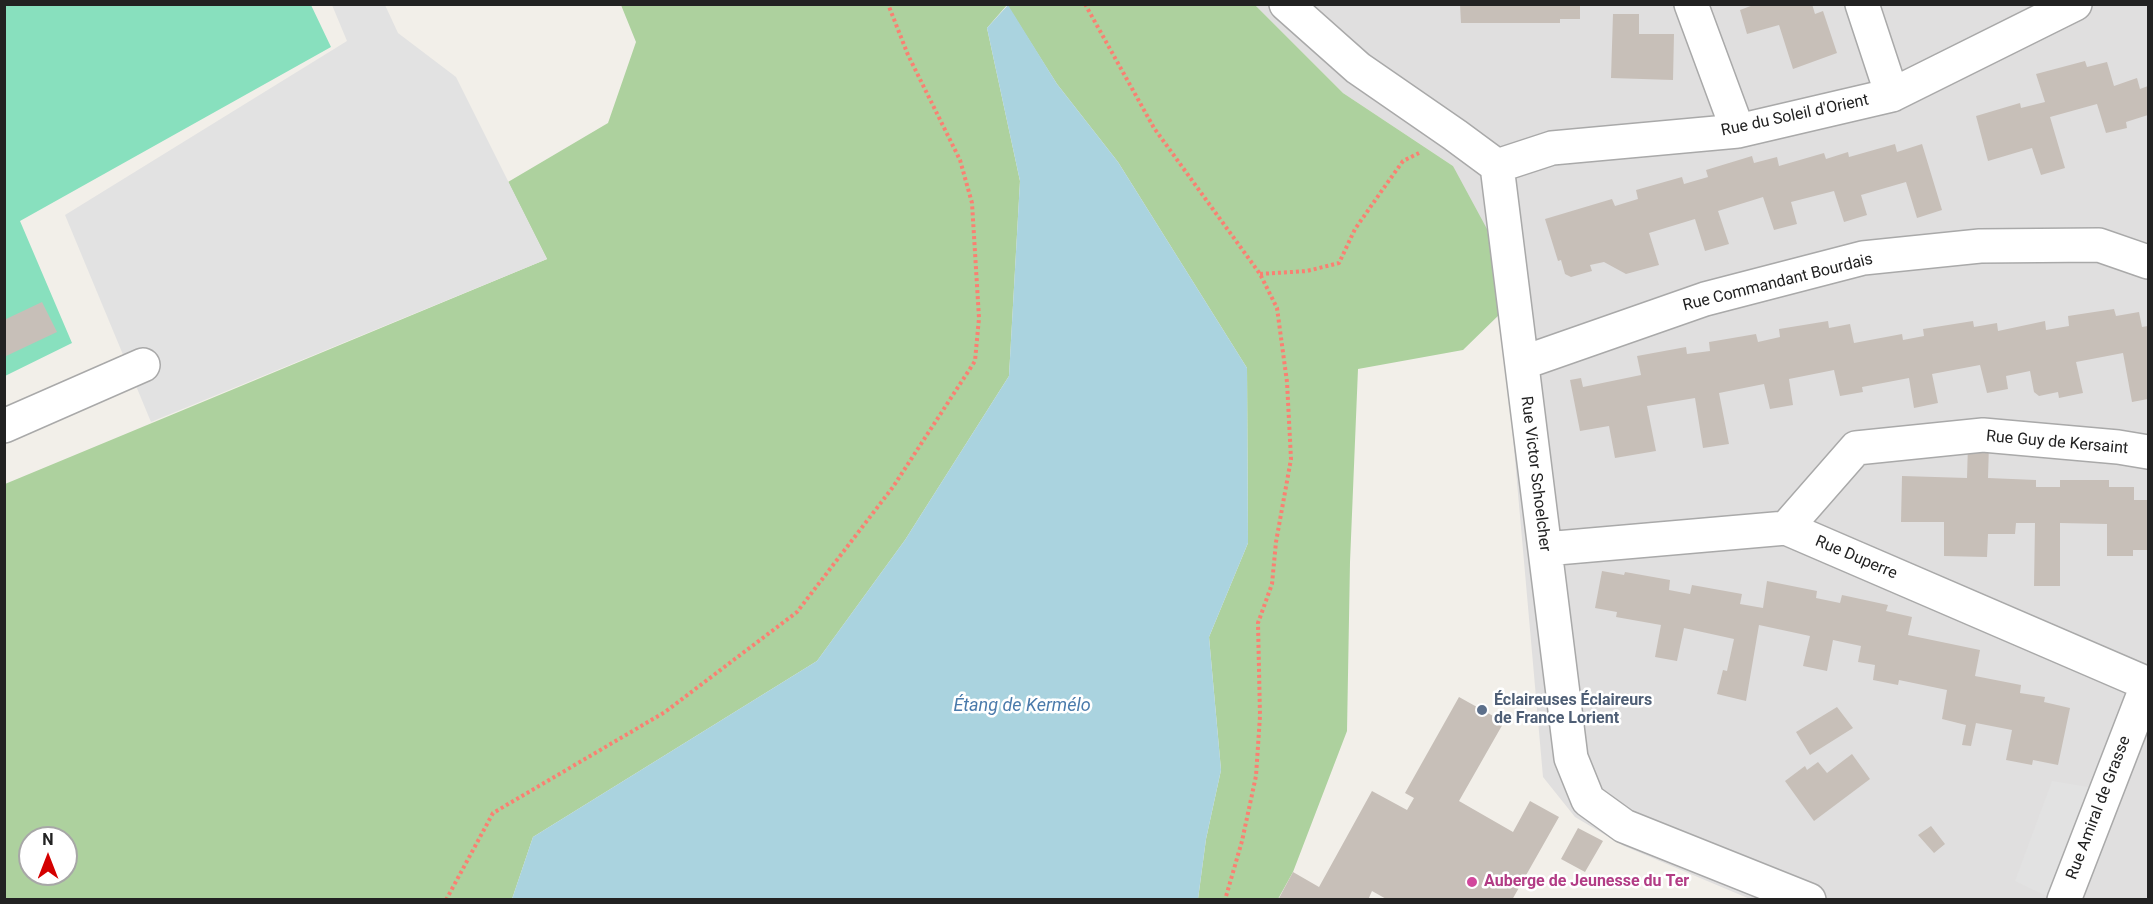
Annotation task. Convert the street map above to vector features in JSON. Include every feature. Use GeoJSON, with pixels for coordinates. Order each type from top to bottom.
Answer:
{"type":"FeatureCollection","features":[{"type":"Feature","properties":{"kind":"street"},"geometry":{"type":"LineString","coordinates":[[1286,4],[1358,68],[1497,166]]}},
{"type":"Feature","properties":{"kind":"street"},"geometry":{"type":"LineString","coordinates":[[1691,4],[1738,131]]}},
{"type":"Feature","properties":{"kind":"street"},"geometry":{"type":"LineString","coordinates":[[1862,4],[1892,95]]}},
{"type":"Feature","properties":{"kind":"street","name":"Rue du Soleil d'Orient"},"geometry":{"type":"LineString","coordinates":[[1497,166],[1552,148],[1738,131],[1892,95],[2074,4]]}},
{"type":"Feature","properties":{"kind":"street","name":"Rue Victor Schoelcher"},"geometry":{"type":"LineString","coordinates":[[1497,166],[1571,758],[1588,800],[1624,826],[1809,900]]}},
{"type":"Feature","properties":{"kind":"street","name":"Rue Commandant Bourdais"},"geometry":{"type":"LineString","coordinates":[[1522,363],[1705,299],[1863,258],[1980,246],[2100,245],[2148,262]]}},
{"type":"Feature","properties":{"kind":"street"},"geometry":{"type":"LineString","coordinates":[[4,426],[143,365]]}},
{"type":"Feature","properties":{"kind":"street","name":"Rue Guy de Kersaint"},"geometry":{"type":"LineString","coordinates":[[1786,528],[1856,448],[1983,435],[2118,447],[2148,452]]}},
{"type":"Feature","properties":{"kind":"street","name":"Rue Duperre"},"geometry":{"type":"LineString","coordinates":[[1545,549],[1786,528],[2148,683]]}},
{"type":"Feature","properties":{"kind":"street","name":"Rue Amiral de Grasse"},"geometry":{"type":"LineString","coordinates":[[2064,900],[2148,683]]}},
{"type":"Feature","properties":{"kind":"path"},"geometry":{"type":"LineString","coordinates":[[446,900],[493,813],[665,712],[797,612],[893,488],[975,361],[979,318],[972,203],[960,160],[908,55],[888,4]]}},
{"type":"Feature","properties":{"kind":"path"},"geometry":{"type":"LineString","coordinates":[[1085,4],[1154,128],[1260,274],[1276,308],[1287,382],[1290,459],[1276,542],[1272,584],[1258,623],[1260,716],[1256,776],[1242,841],[1225,900]]}},
{"type":"Feature","properties":{"kind":"path"},"geometry":{"type":"LineString","coordinates":[[1260,274],[1307,271],[1339,263],[1355,229],[1403,161],[1455,135]]}},
{"type":"Feature","properties":{"kind":"shaded area"},"geometry":{"type":"Polygon","coordinates":[[[332,5],[385,5],[398,33],[456,77],[547,259],[151,422],[65,215],[347,41],[332,5]]]}},
{"type":"Feature","properties":{"kind":"shaded area"},"geometry":{"type":"Polygon","coordinates":[[[1255,5],[2148,5],[2148,899],[1750,899],[1624,846],[1575,817],[1543,777],[1502,312],[1453,166],[1343,93],[1255,5]]]}},
{"type":"Feature","properties":{"kind":"shaded area"},"geometry":{"type":"Polygon","coordinates":[[[2052,781],[2106,790],[2053,899],[2015,881],[2052,781]]]}},
{"type":"Feature","properties":{"kind":"green space"},"geometry":{"type":"Polygon","coordinates":[[[5,5],[311,5],[331,47],[20,221],[72,343],[5,376],[5,5]]]}},
{"type":"Feature","properties":{"kind":"green space"},"geometry":{"type":"Polygon","coordinates":[[[621,5],[1007,5],[987,28],[1020,181],[1009,376],[905,540],[817,661],[533,837],[512,899],[5,900],[5,484],[547,259],[508,182],[608,123],[636,42],[621,5]]]}},
{"type":"Feature","properties":{"kind":"green space"},"geometry":{"type":"Polygon","coordinates":[[[1007,5],[1255,5],[1343,93],[1453,166],[1487,229],[1502,312],[1463,350],[1358,369],[1350,562],[1347,731],[1293,872],[1278,899],[1198,899],[1206,839],[1221,770],[1209,637],[1248,543],[1247,368],[1118,162],[1057,84],[1007,5]]]}},
{"type":"Feature","properties":{"kind":"water","name":"Étang de Kermélo"},"geometry":{"type":"Polygon","coordinates":[[[1008,5],[1057,84],[1118,162],[1247,368],[1248,543],[1209,637],[1221,770],[1206,839],[1198,899],[512,899],[533,837],[817,661],[905,540],[1009,376],[1020,181],[987,28],[1008,5]]]}},
{"type":"Feature","properties":{"kind":"building"},"geometry":{"type":"Polygon","coordinates":[[[1460,4],[1580,4],[1580,19],[1560,19],[1560,23],[1461,23],[1460,4]]]}},
{"type":"Feature","properties":{"kind":"building"},"geometry":{"type":"Polygon","coordinates":[[[1756,4],[1812,4],[1815,14],[1823,11],[1837,53],[1793,69],[1779,25],[1747,34],[1740,10],[1756,4]]]}},
{"type":"Feature","properties":{"kind":"building"},"geometry":{"type":"Polygon","coordinates":[[[1613,14],[1639,14],[1639,34],[1674,34],[1673,80],[1611,78],[1613,14]]]}},
{"type":"Feature","properties":{"kind":"building"},"geometry":{"type":"Polygon","coordinates":[[[2085,61],[2087,67],[2107,62],[2114,86],[2137,78],[2140,89],[2148,86],[2148,115],[2126,122],[2127,128],[2106,133],[2097,104],[2050,117],[2065,168],[2041,175],[2032,148],[1988,161],[1976,116],[2020,103],[2021,108],[2045,102],[2036,74],[2085,61]]]}},
{"type":"Feature","properties":{"kind":"building"},"geometry":{"type":"Polygon","coordinates":[[[1895,144],[1897,152],[1922,144],[1942,210],[1917,218],[1906,182],[1861,195],[1867,215],[1844,222],[1834,191],[1791,202],[1797,224],[1774,230],[1763,197],[1718,211],[1729,244],[1705,251],[1695,219],[1649,233],[1659,265],[1626,274],[1604,262],[1590,265],[1592,271],[1571,277],[1565,274],[1561,260],[1558,261],[1545,219],[1612,199],[1615,206],[1638,199],[1636,190],[1682,177],[1684,184],[1708,177],[1706,170],[1752,156],[1754,163],[1777,157],[1779,166],[1824,153],[1826,159],[1848,152],[1849,157],[1895,144]]]}},
{"type":"Feature","properties":{"kind":"building"},"geometry":{"type":"Polygon","coordinates":[[[42,302],[57,332],[4,357],[4,320],[42,302]]]}},
{"type":"Feature","properties":{"kind":"building"},"geometry":{"type":"Polygon","coordinates":[[[2114,309],[2116,316],[2139,312],[2142,327],[2148,326],[2148,399],[2132,402],[2123,353],[2076,362],[2083,393],[2059,398],[2058,392],[2039,396],[2034,392],[2030,371],[2006,376],[2008,389],[1987,393],[1980,365],[1932,374],[1938,403],[1914,408],[1909,378],[1862,387],[1863,392],[1840,396],[1834,370],[1789,379],[1793,405],[1770,409],[1764,384],[1719,393],[1729,444],[1703,448],[1695,398],[1647,406],[1656,451],[1615,458],[1609,426],[1580,431],[1570,380],[1581,378],[1583,387],[1641,375],[1637,356],[1686,347],[1687,354],[1710,351],[1709,342],[1756,334],[1758,342],[1780,337],[1779,329],[1828,321],[1829,328],[1850,324],[1854,343],[1902,334],[1903,340],[1924,336],[1923,329],[1973,321],[1974,327],[1997,323],[1998,331],[2045,321],[2046,330],[2069,326],[2068,316],[2114,309]]]}},
{"type":"Feature","properties":{"kind":"building"},"geometry":{"type":"Polygon","coordinates":[[[1968,444],[1989,444],[1988,478],[2036,480],[2036,487],[2060,487],[2060,480],[2109,480],[2109,487],[2134,487],[2134,500],[2148,500],[2148,550],[2133,550],[2133,556],[2107,556],[2107,524],[2060,523],[2060,586],[2034,586],[2035,523],[2016,523],[2015,534],[1988,534],[1987,557],[1944,556],[1944,522],[1901,522],[1902,476],[1967,478],[1968,444]]]}},
{"type":"Feature","properties":{"kind":"building"},"geometry":{"type":"Polygon","coordinates":[[[1602,571],[1624,575],[1625,572],[1670,580],[1669,590],[1690,594],[1692,585],[1742,594],[1740,604],[1763,608],[1767,581],[1817,591],[1816,598],[1840,603],[1842,595],[1888,605],[1886,611],[1912,617],[1908,635],[1980,650],[1975,676],[2021,685],[2020,693],[2045,697],[2044,702],[2070,708],[2058,765],[2033,760],[2032,765],[2006,760],[2012,730],[1976,723],[1971,746],[1962,745],[1966,725],[1942,719],[1947,690],[1899,680],[1898,685],[1873,680],[1875,665],[1858,662],[1861,646],[1833,640],[1827,671],[1803,666],[1810,636],[1759,625],[1746,701],[1717,694],[1723,670],[1727,671],[1734,639],[1684,628],[1677,661],[1655,657],[1661,625],[1616,617],[1617,612],[1595,608],[1602,571]]]}},
{"type":"Feature","properties":{"kind":"building"},"geometry":{"type":"Polygon","coordinates":[[[1459,697],[1504,722],[1459,801],[1513,832],[1530,801],[1559,817],[1512,900],[1388,900],[1372,891],[1368,900],[1278,900],[1293,872],[1319,887],[1372,791],[1407,810],[1414,798],[1405,793],[1459,697]]]}},
{"type":"Feature","properties":{"kind":"building"},"geometry":{"type":"Polygon","coordinates":[[[1837,707],[1853,728],[1810,755],[1796,732],[1837,707]]]}},
{"type":"Feature","properties":{"kind":"building"},"geometry":{"type":"Polygon","coordinates":[[[1852,754],[1870,779],[1814,821],[1785,781],[1805,766],[1807,770],[1818,762],[1827,773],[1852,754]]]}},
{"type":"Feature","properties":{"kind":"building"},"geometry":{"type":"Polygon","coordinates":[[[1931,826],[1945,844],[1934,853],[1918,835],[1931,826]]]}},
{"type":"Feature","properties":{"kind":"building"},"geometry":{"type":"Polygon","coordinates":[[[1578,828],[1603,841],[1585,872],[1561,859],[1578,828]]]}},
{"type":"Feature","properties":{"kind":"place","name":"Éclaireuses Éclaireurs de France Lorient"},"geometry":{"type":"Point","coordinates":[1482,710]}},
{"type":"Feature","properties":{"kind":"place","name":"Auberge de Jeunesse du Ter"},"geometry":{"type":"Point","coordinates":[1472,882]}}]}
